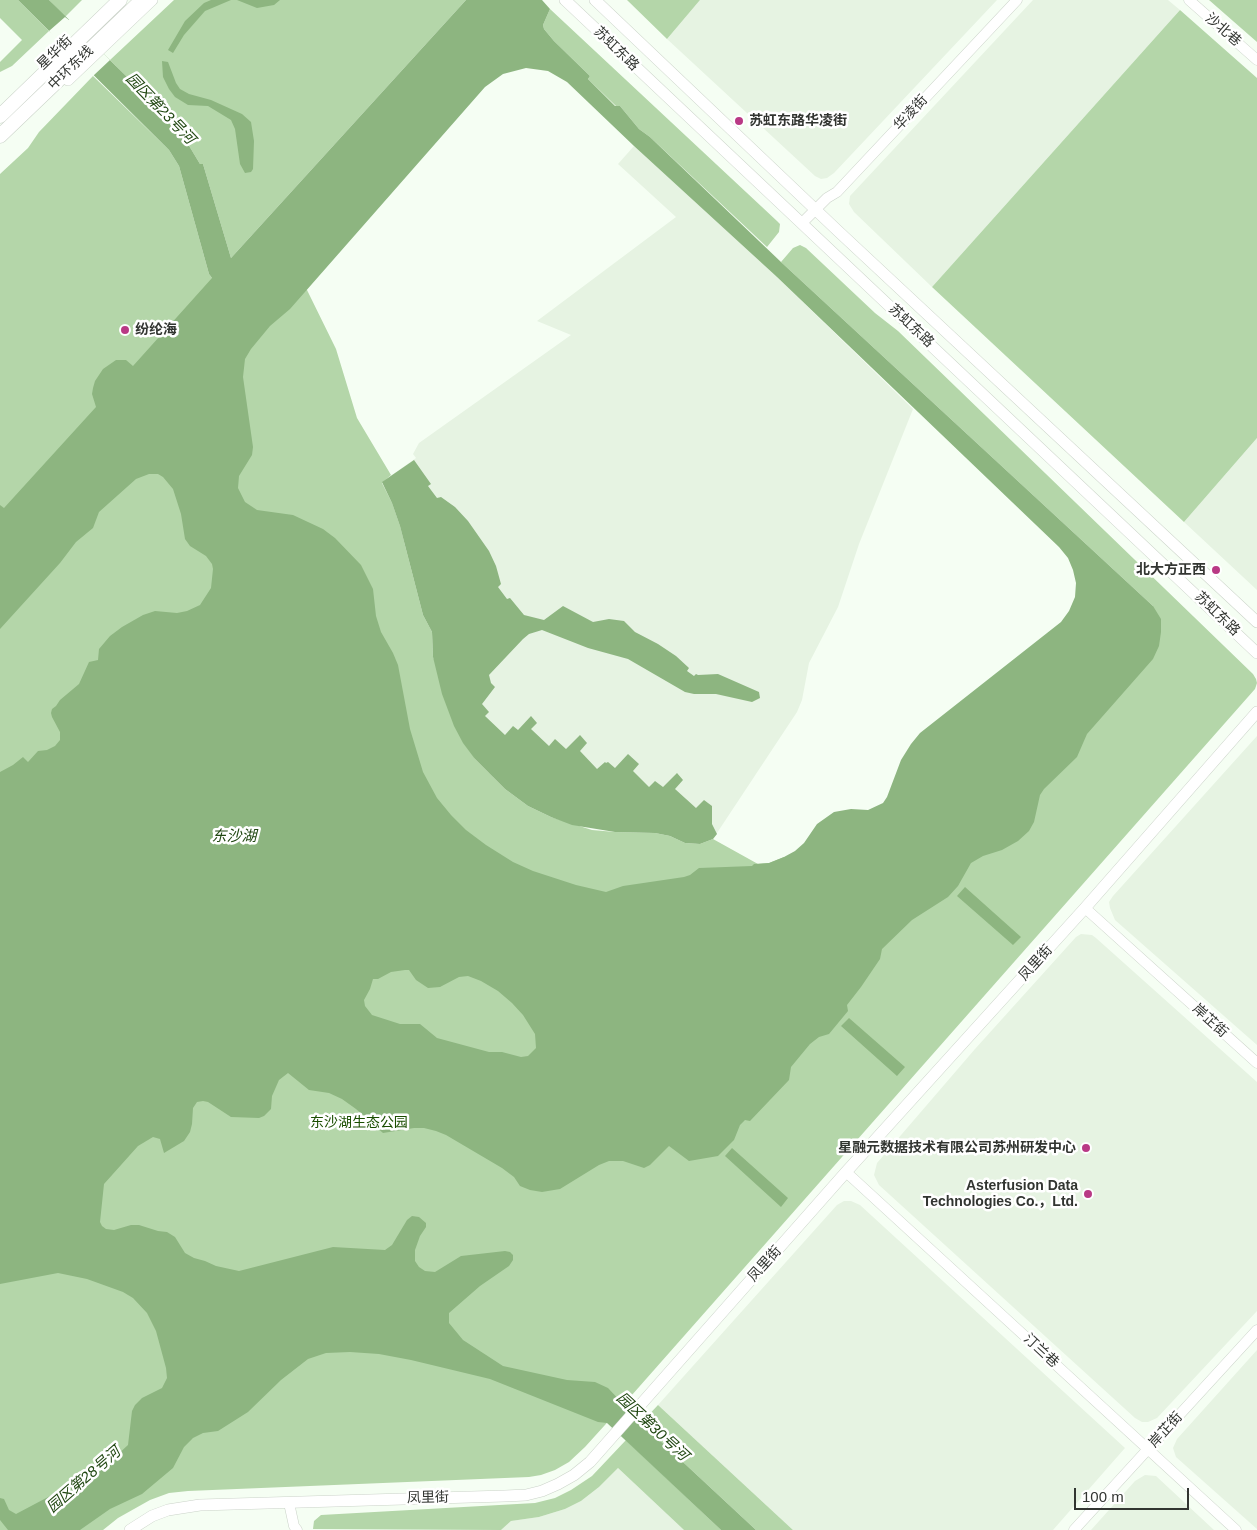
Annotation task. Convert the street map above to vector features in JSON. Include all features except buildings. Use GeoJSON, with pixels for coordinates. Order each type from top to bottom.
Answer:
{"type":"FeatureCollection","features":[{"type":"Feature","properties":{"kind":"highway","name":"中环东线"},"geometry":{"type":"LineString","coordinates":[[0,116],[120,0]]}},
{"type":"Feature","properties":{"kind":"highway","name":"中环东线"},"geometry":{"type":"LineString","coordinates":[[0,136],[142,0]]}},
{"type":"Feature","properties":{"kind":"main road","name":"星华街"},"geometry":{"type":"LineString","coordinates":[[0,107],[111,0]]}},
{"type":"Feature","properties":{"kind":"main road","name":"星华街"},"geometry":{"type":"LineString","coordinates":[[0,144],[152,0]]}},
{"type":"Feature","properties":{"kind":"main road","name":"苏虹东路"},"geometry":{"type":"LineString","coordinates":[[565,0],[1257,653]]}},
{"type":"Feature","properties":{"kind":"main road","name":"苏虹东路"},"geometry":{"type":"LineString","coordinates":[[595,0],[1257,622]]}},
{"type":"Feature","properties":{"kind":"main road","name":"凤里街"},"geometry":{"type":"LineString","coordinates":[[130,1530],[152,1516],[177,1508],[200,1505],[505,1496],[526,1494],[558,1484],[574,1475],[590,1462],[846,1172],[1085,908],[1257,712]]}},
{"type":"Feature","properties":{"kind":"street","name":"华凌街"},"geometry":{"type":"LineString","coordinates":[[802,223],[827,198],[836,192],[1017,0]]}},
{"type":"Feature","properties":{"kind":"street","name":"沙北巷"},"geometry":{"type":"LineString","coordinates":[[1189,0],[1257,60]]}},
{"type":"Feature","properties":{"kind":"street","name":"岸芷街"},"geometry":{"type":"LineString","coordinates":[[1085,908],[1257,1063]]}},
{"type":"Feature","properties":{"kind":"street","name":"汀兰巷"},"geometry":{"type":"LineString","coordinates":[[846,1172],[1236,1530]]}},
{"type":"Feature","properties":{"kind":"street","name":"岸芷街"},"geometry":{"type":"LineString","coordinates":[[1074,1530],[1257,1330]]}},
{"type":"Feature","properties":{"kind":"street"},"geometry":{"type":"LineString","coordinates":[[289,1503],[294,1526],[297,1530]]}},
{"type":"Feature","properties":{"kind":"shaded area"},"geometry":{"type":"Polygon","coordinates":[[[700,0],[997,0],[834,173],[827,178],[821,179],[815,176],[667,39],[700,0]]]}},
{"type":"Feature","properties":{"kind":"shaded area"},"geometry":{"type":"Polygon","coordinates":[[[1033,0],[1168,0],[1180,10],[932,287],[854,212],[849,204],[850,196],[1033,0]]]}},
{"type":"Feature","properties":{"kind":"shaded area"},"geometry":{"type":"Polygon","coordinates":[[[634,146],[777,277],[913,409],[859,544],[838,607],[809,663],[802,700],[797,712],[713,839],[490,776],[382,482],[416,458],[413,454],[419,443],[571,335],[537,321],[676,217],[618,164],[634,146]]]}},
{"type":"Feature","properties":{"kind":"shaded area"},"geometry":{"type":"Polygon","coordinates":[[[1257,438],[1257,590],[1184,522],[1257,438]]]}},
{"type":"Feature","properties":{"kind":"shaded area"},"geometry":{"type":"Polygon","coordinates":[[[1257,736],[1257,1045],[1115,920],[1109,902],[1257,736]]]}},
{"type":"Feature","properties":{"kind":"shaded area"},"geometry":{"type":"Polygon","coordinates":[[[1081,934],[1092,935],[1096,938],[1257,1082],[1257,1311],[1157,1418],[1148,1422],[1142,1422],[1135,1418],[879,1185],[874,1175],[877,1163],[975,1049],[1076,937],[1081,934]]]}},
{"type":"Feature","properties":{"kind":"shaded area"},"geometry":{"type":"Polygon","coordinates":[[[844,1201],[851,1201],[860,1205],[1125,1448],[1053,1530],[793,1530],[658,1405],[837,1205],[844,1201]]]}},
{"type":"Feature","properties":{"kind":"shaded area"},"geometry":{"type":"Polygon","coordinates":[[[1257,1350],[1257,1529],[1176,1457],[1173,1448],[1177,1439],[1257,1350]]]}},
{"type":"Feature","properties":{"kind":"shaded area"},"geometry":{"type":"Polygon","coordinates":[[[618,1468],[684,1530],[501,1530],[511,1521],[539,1517],[565,1509],[581,1501],[599,1487],[618,1468]]]}},
{"type":"Feature","properties":{"kind":"shaded area"},"geometry":{"type":"Polygon","coordinates":[[[1145,1475],[1156,1476],[1214,1530],[1091,1530],[1135,1481],[1145,1475]]]}},
{"type":"Feature","properties":{"kind":"green space"},"geometry":{"type":"Polygon","coordinates":[[[0,0],[18,0],[49,31],[12,66],[0,72],[0,62],[22,40],[0,18],[0,0]]]}},
{"type":"Feature","properties":{"kind":"green space"},"geometry":{"type":"Polygon","coordinates":[[[49,0],[82,0],[65,17],[49,0]]]}},
{"type":"Feature","properties":{"kind":"green space"},"geometry":{"type":"Polygon","coordinates":[[[174,0],[466,0],[231,258],[203,164],[200,164],[182,134],[183,132],[110,60],[174,0]]]}},
{"type":"Feature","properties":{"kind":"green space"},"geometry":{"type":"Polygon","coordinates":[[[627,0],[700,0],[667,39],[627,0]]]}},
{"type":"Feature","properties":{"kind":"green space"},"geometry":{"type":"Polygon","coordinates":[[[1209,0],[1257,0],[1257,42],[1209,0]]]}},
{"type":"Feature","properties":{"kind":"green space"},"geometry":{"type":"Polygon","coordinates":[[[550,9],[780,224],[779,232],[767,247],[650,137],[639,129],[620,106],[616,106],[588,79],[590,76],[544,29],[543,25],[550,9]]]}},
{"type":"Feature","properties":{"kind":"green space"},"geometry":{"type":"Polygon","coordinates":[[[1180,10],[1257,78],[1257,438],[1184,522],[932,287],[1180,10]]]}},
{"type":"Feature","properties":{"kind":"green space","name":"东沙湖生态公园"},"geometry":{"type":"Polygon","coordinates":[[[93,76],[169,150],[179,166],[209,274],[212,278],[307,290],[336,349],[357,418],[391,475],[382,483],[392,503],[400,526],[423,615],[432,632],[433,657],[475,759],[505,789],[528,806],[551,817],[592,830],[655,833],[670,836],[685,843],[700,844],[713,839],[758,864],[769,863],[784,857],[820,889],[1153,606],[781,262],[793,248],[800,245],[806,248],[875,313],[898,331],[1256,679],[1255,689],[624,1404],[569,1462],[541,1475],[188,1491],[169,1493],[150,1500],[118,1518],[103,1530],[0,1530],[0,174],[28,148],[39,132],[93,76]]]}},
{"type":"Feature","properties":{"kind":"green space"},"geometry":{"type":"Polygon","coordinates":[[[658,1405],[793,1530],[756,1530],[641,1423],[658,1405]]]}},
{"type":"Feature","properties":{"kind":"green space"},"geometry":{"type":"Polygon","coordinates":[[[626,1440],[721,1530],[684,1530],[618,1468],[599,1487],[581,1501],[565,1509],[539,1517],[511,1521],[501,1530],[313,1529],[314,1521],[321,1515],[535,1503],[555,1498],[592,1476],[626,1440]]]}},
{"type":"Feature","properties":{"kind":"water","name":"东沙湖"},"geometry":{"type":"Polygon","coordinates":[[[18,0],[49,0],[183,132],[182,134],[200,164],[203,164],[231,258],[466,0],[542,0],[550,9],[543,25],[544,29],[590,76],[588,79],[615,106],[620,106],[639,129],[650,137],[781,262],[1153,606],[1161,619],[1159,646],[1153,659],[1087,734],[1077,757],[1044,789],[1040,795],[1034,822],[1029,831],[1018,841],[1002,850],[983,856],[971,863],[958,886],[948,897],[912,920],[882,949],[880,959],[847,1005],[848,1011],[829,1034],[819,1037],[810,1044],[791,1067],[789,1080],[750,1121],[745,1120],[740,1125],[734,1140],[718,1156],[689,1161],[669,1146],[650,1165],[644,1168],[623,1161],[609,1161],[560,1189],[542,1192],[530,1190],[520,1186],[514,1177],[502,1168],[446,1135],[424,1128],[383,1133],[342,1099],[329,1093],[309,1090],[288,1073],[279,1080],[272,1096],[271,1109],[264,1116],[259,1118],[231,1117],[208,1102],[197,1102],[193,1108],[190,1132],[184,1141],[164,1153],[160,1139],[153,1137],[138,1146],[104,1184],[100,1222],[106,1229],[114,1230],[131,1225],[139,1225],[167,1232],[175,1237],[185,1253],[194,1258],[216,1266],[239,1271],[333,1247],[385,1250],[392,1245],[407,1220],[412,1216],[419,1217],[426,1223],[426,1227],[420,1236],[415,1250],[415,1261],[425,1271],[435,1272],[461,1256],[510,1252],[513,1255],[513,1260],[509,1266],[480,1286],[449,1313],[449,1323],[463,1340],[503,1366],[567,1380],[595,1382],[608,1388],[641,1423],[756,1530],[721,1530],[607,1423],[598,1422],[490,1379],[411,1360],[379,1354],[350,1352],[326,1353],[308,1359],[281,1380],[248,1412],[218,1431],[203,1433],[193,1438],[184,1447],[173,1468],[142,1494],[110,1509],[80,1530],[8,1530],[0,1520],[0,1498],[4,1499],[9,1510],[16,1514],[67,1487],[80,1486],[88,1482],[128,1445],[132,1411],[135,1405],[142,1398],[162,1388],[167,1378],[156,1331],[147,1313],[133,1298],[123,1292],[87,1279],[58,1273],[0,1284],[0,772],[23,757],[28,762],[38,751],[47,750],[55,746],[60,740],[60,732],[52,717],[52,709],[79,684],[89,662],[98,660],[99,649],[110,636],[143,615],[155,611],[177,613],[200,605],[211,588],[213,569],[206,556],[190,546],[185,539],[181,514],[173,489],[163,477],[158,474],[149,474],[136,479],[99,512],[93,528],[76,542],[60,563],[0,629],[0,505],[4,508],[96,407],[92,394],[93,388],[103,369],[116,360],[126,360],[133,366],[212,278],[209,274],[179,166],[169,150],[18,0]],[[526,68],[503,74],[485,87],[290,309],[270,326],[251,349],[245,359],[243,377],[253,447],[252,455],[239,476],[238,488],[245,502],[257,510],[293,515],[323,529],[335,538],[361,565],[373,589],[376,616],[381,632],[398,665],[410,729],[423,772],[437,798],[451,815],[466,830],[486,845],[513,862],[533,871],[576,885],[606,892],[623,886],[684,877],[699,868],[752,866],[754,864],[769,863],[795,851],[804,843],[817,824],[834,812],[851,809],[868,810],[883,803],[901,760],[920,733],[1061,622],[1069,611],[1075,597],[1076,583],[1073,570],[1068,558],[1059,547],[777,277],[567,82],[548,71],[526,68]],[[409,970],[391,972],[378,979],[373,979],[364,1000],[365,1006],[372,1015],[400,1024],[420,1024],[437,1038],[489,1052],[502,1052],[521,1057],[528,1056],[536,1048],[535,1034],[523,1015],[498,991],[468,976],[459,977],[440,987],[428,988],[416,980],[409,970]]]}},
{"type":"Feature","properties":{"kind":"water"},"geometry":{"type":"Polygon","coordinates":[[[211,0],[231,0],[205,11],[184,35],[173,53],[168,50],[185,21],[204,3],[211,0]]]}},
{"type":"Feature","properties":{"kind":"water"},"geometry":{"type":"Polygon","coordinates":[[[237,0],[280,0],[274,5],[257,8],[237,0]]]}},
{"type":"Feature","properties":{"kind":"water"},"geometry":{"type":"Polygon","coordinates":[[[162,61],[168,62],[180,89],[242,114],[251,122],[254,141],[253,169],[251,172],[245,173],[240,164],[235,129],[231,120],[208,106],[188,105],[175,97],[163,77],[162,61]]]}},
{"type":"Feature","properties":{"kind":"water"},"geometry":{"type":"Polygon","coordinates":[[[414,460],[431,484],[428,486],[437,498],[441,497],[455,507],[468,521],[489,551],[496,566],[501,584],[498,587],[507,599],[510,598],[524,615],[544,620],[563,606],[593,622],[609,619],[624,621],[635,632],[676,656],[689,668],[687,671],[694,676],[696,674],[718,674],[759,692],[760,698],[752,702],[716,694],[685,692],[628,659],[588,648],[542,630],[529,634],[523,639],[489,675],[491,683],[495,687],[482,704],[489,712],[485,716],[505,735],[513,726],[518,730],[531,716],[537,723],[531,729],[549,746],[555,739],[566,749],[580,735],[587,743],[580,751],[597,769],[605,762],[608,762],[615,768],[628,754],[639,764],[633,771],[649,787],[655,781],[663,787],[677,773],[683,780],[675,789],[696,808],[704,800],[712,806],[712,824],[717,834],[713,839],[700,844],[685,843],[670,836],[655,833],[615,832],[572,825],[528,806],[505,789],[475,759],[463,743],[454,726],[442,694],[433,657],[432,632],[423,615],[400,526],[382,482],[414,460]]]}},
{"type":"Feature","properties":{"kind":"water"},"geometry":{"type":"Polygon","coordinates":[[[965,887],[1021,937],[1013,945],[957,896],[965,887]]]}},
{"type":"Feature","properties":{"kind":"water"},"geometry":{"type":"Polygon","coordinates":[[[849,1018],[905,1067],[897,1076],[841,1026],[849,1018]]]}},
{"type":"Feature","properties":{"kind":"water"},"geometry":{"type":"Polygon","coordinates":[[[732,1148],[788,1198],[781,1207],[725,1156],[732,1148]]]}},
{"type":"Feature","properties":{"kind":"pier"},"geometry":{"type":"Polygon","coordinates":[[[65,17],[69,20],[71,19],[102,48],[103,53],[110,60],[93,76],[86,69],[84,70],[52,38],[53,36],[49,31],[65,17]]]}},
{"type":"Feature","properties":{"kind":"place","name":"苏虹东路华凌街"},"geometry":{"type":"Point","coordinates":[739,121]}},
{"type":"Feature","properties":{"kind":"place","name":"纷纶海"},"geometry":{"type":"Point","coordinates":[125,330]}},
{"type":"Feature","properties":{"kind":"place","name":"北大方正西"},"geometry":{"type":"Point","coordinates":[1216,570]}},
{"type":"Feature","properties":{"kind":"place","name":"星融元数据技术有限公司苏州研发中心"},"geometry":{"type":"Point","coordinates":[1086,1148]}},
{"type":"Feature","properties":{"kind":"place","name":"Asterfusion Data Technologies Co.，Ltd."},"geometry":{"type":"Point","coordinates":[1088,1194]}},
{"type":"Feature","properties":{"kind":"water label","name":"园区第23号河"},"geometry":{"type":"Point","coordinates":[160,109]}},
{"type":"Feature","properties":{"kind":"water label","name":"园区第30号河"},"geometry":{"type":"Point","coordinates":[652,1427]}},
{"type":"Feature","properties":{"kind":"water label","name":"园区第28号河"},"geometry":{"type":"Point","coordinates":[84,1480]}}]}
